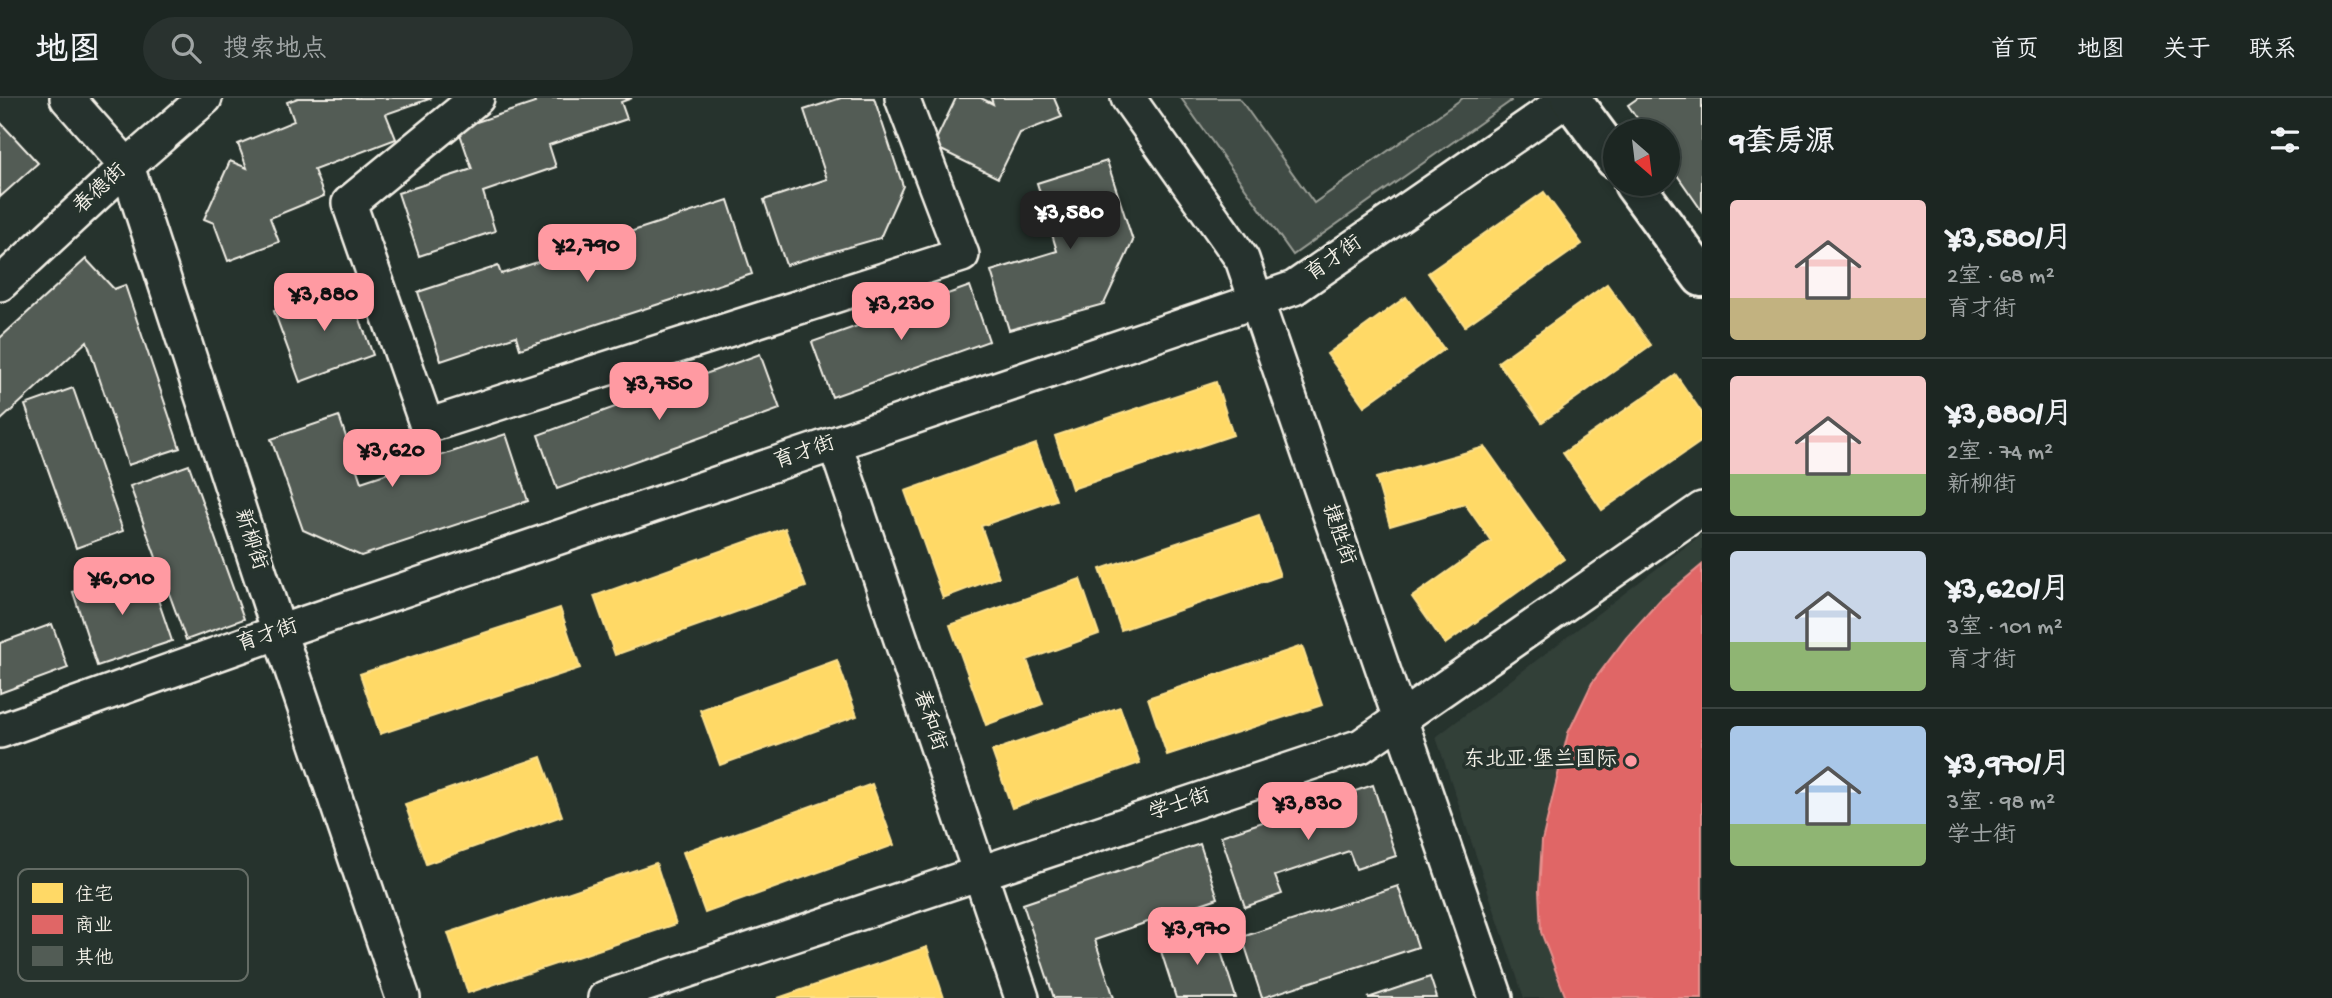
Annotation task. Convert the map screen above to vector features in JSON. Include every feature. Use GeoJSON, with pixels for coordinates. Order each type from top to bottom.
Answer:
{"type":"FeatureCollection","features":[{"type":"Feature","properties":{"kind":"main road"},"geometry":{"type":"LineString","coordinates":[[1570,98],[1603,143]]}},
{"type":"Feature","properties":{"kind":"main road"},"geometry":{"type":"LineString","coordinates":[[1643,196],[1702,276]]}},
{"type":"Feature","properties":{"kind":"street","name":"新柳街"},"geometry":{"type":"LineString","coordinates":[[67,98],[127,166],[279,632],[403,998]]}},
{"type":"Feature","properties":{"kind":"street","name":"春德街"},"geometry":{"type":"LineString","coordinates":[[0,284],[205,98]]}},
{"type":"Feature","properties":{"kind":"street"},"geometry":{"type":"LineString","coordinates":[[477,98],[349,204],[428,426],[962,255],[902,98]]}},
{"type":"Feature","properties":{"kind":"street","name":"捷胜街"},"geometry":{"type":"LineString","coordinates":[[1128,98],[1242,259],[1496,998]]}},
{"type":"Feature","properties":{"kind":"street","name":"育才街"},"geometry":{"type":"LineString","coordinates":[[0,731],[279,632],[1294,288],[1570,98]]}},
{"type":"Feature","properties":{"kind":"street","name":"春和街"},"geometry":{"type":"LineString","coordinates":[[835,444],[1022,998]]}},
{"type":"Feature","properties":{"kind":"street","name":"学士街"},"geometry":{"type":"LineString","coordinates":[[605,998],[1361,746],[1702,509]]}},
{"type":"Feature","properties":{"kind":"shaded area"},"geometry":{"type":"Polygon","coordinates":[[[1181,98],[1239,98],[1314,203],[1463,98],[1509,98],[1511,101],[1293,255],[1181,98]]]}},
{"type":"Feature","properties":{"kind":"shaded area","name":"东北亚·堡兰国际"},"geometry":{"type":"Polygon","coordinates":[[[1702,534],[1702,998],[1524,998],[1436,737],[1702,534]]]}},
{"type":"Feature","properties":{"kind":"building: 住宅"},"geometry":{"type":"Polygon","coordinates":[[[1544,192],[1582,244],[1465,326],[1428,273],[1544,192]]]}},
{"type":"Feature","properties":{"kind":"building: 住宅"},"geometry":{"type":"Polygon","coordinates":[[[1607,284],[1651,345],[1542,422],[1498,362],[1607,284]]]}},
{"type":"Feature","properties":{"kind":"building: 住宅"},"geometry":{"type":"Polygon","coordinates":[[[1406,297],[1444,349],[1364,406],[1327,354],[1406,297]]]}},
{"type":"Feature","properties":{"kind":"building: 住宅"},"geometry":{"type":"Polygon","coordinates":[[[1676,375],[1702,413],[1702,441],[1602,510],[1563,453],[1676,375]]]}},
{"type":"Feature","properties":{"kind":"building: 住宅"},"geometry":{"type":"Polygon","coordinates":[[[1216,382],[1233,435],[1072,489],[1055,436],[1216,382]]]}},
{"type":"Feature","properties":{"kind":"building: 住宅"},"geometry":{"type":"Polygon","coordinates":[[[1036,444],[1056,500],[981,526],[999,577],[943,598],[905,491],[1036,444]]]}},
{"type":"Feature","properties":{"kind":"building: 住宅"},"geometry":{"type":"Polygon","coordinates":[[[1485,447],[1564,559],[1445,644],[1412,597],[1491,541],[1465,504],[1390,526],[1376,478],[1485,447]]]}},
{"type":"Feature","properties":{"kind":"building: 住宅"},"geometry":{"type":"Polygon","coordinates":[[[1259,515],[1280,576],[1121,630],[1100,569],[1259,515]]]}},
{"type":"Feature","properties":{"kind":"building: 住宅"},"geometry":{"type":"Polygon","coordinates":[[[785,528],[806,587],[615,655],[594,596],[785,528]]]}},
{"type":"Feature","properties":{"kind":"building: 住宅"},"geometry":{"type":"Polygon","coordinates":[[[1080,579],[1099,634],[1027,660],[1043,704],[986,725],[950,625],[1080,579]]]}},
{"type":"Feature","properties":{"kind":"building: 住宅"},"geometry":{"type":"Polygon","coordinates":[[[560,608],[580,668],[380,734],[360,674],[560,608]]]}},
{"type":"Feature","properties":{"kind":"building: 住宅"},"geometry":{"type":"Polygon","coordinates":[[[1302,646],[1322,705],[1167,755],[1148,698],[1302,646]]]}},
{"type":"Feature","properties":{"kind":"building: 住宅"},"geometry":{"type":"Polygon","coordinates":[[[837,660],[857,716],[720,765],[700,710],[837,660]]]}},
{"type":"Feature","properties":{"kind":"building: 住宅"},"geometry":{"type":"Polygon","coordinates":[[[1120,707],[1140,763],[1012,808],[992,751],[1120,707]]]}},
{"type":"Feature","properties":{"kind":"building: 住宅"},"geometry":{"type":"Polygon","coordinates":[[[541,757],[562,816],[426,864],[405,804],[541,757]]]}},
{"type":"Feature","properties":{"kind":"building: 住宅"},"geometry":{"type":"Polygon","coordinates":[[[872,784],[894,845],[705,913],[683,852],[872,784]]]}},
{"type":"Feature","properties":{"kind":"building: 住宅"},"geometry":{"type":"Polygon","coordinates":[[[656,863],[676,924],[468,993],[448,933],[656,863]]]}},
{"type":"Feature","properties":{"kind":"building: 住宅"},"geometry":{"type":"Polygon","coordinates":[[[927,947],[944,998],[778,998],[927,947]]]}},
{"type":"Feature","properties":{"kind":"building: 商业","name":"东北亚·堡兰国际"},"geometry":{"type":"Polygon","coordinates":[[[1702,565],[1702,998],[1566,998],[1541,932],[1539,890],[1542,841],[1568,733],[1592,683],[1626,638],[1660,600],[1702,565]]]}},
{"type":"Feature","properties":{"kind":"building: 其他"},"geometry":{"type":"Polygon","coordinates":[[[298,98],[432,98],[386,114],[396,139],[314,170],[324,196],[270,218],[279,242],[228,261],[214,223],[204,219],[230,161],[247,168],[238,144],[294,121],[287,102],[298,98]]]}},
{"type":"Feature","properties":{"kind":"building: 其他"},"geometry":{"type":"Polygon","coordinates":[[[533,98],[632,98],[621,102],[627,119],[549,145],[556,167],[483,192],[495,231],[419,256],[398,193],[472,169],[458,128],[535,103],[533,98]]]}},
{"type":"Feature","properties":{"kind":"building: 其他"},"geometry":{"type":"Polygon","coordinates":[[[841,98],[874,98],[903,186],[880,238],[786,265],[764,200],[827,179],[804,110],[841,98]]]}},
{"type":"Feature","properties":{"kind":"building: 其他"},"geometry":{"type":"Polygon","coordinates":[[[956,98],[981,98],[993,104],[991,98],[1054,98],[1062,117],[1020,133],[998,178],[933,146],[956,98]]]}},
{"type":"Feature","properties":{"kind":"building: 其他"},"geometry":{"type":"Polygon","coordinates":[[[1638,98],[1702,98],[1702,211],[1680,179],[1680,119],[1638,119],[1628,105],[1638,98]]]}},
{"type":"Feature","properties":{"kind":"building: 其他"},"geometry":{"type":"Polygon","coordinates":[[[0,122],[38,163],[0,197],[0,122]]]}},
{"type":"Feature","properties":{"kind":"building: 其他"},"geometry":{"type":"Polygon","coordinates":[[[1107,161],[1133,241],[1104,304],[1009,330],[991,271],[1057,251],[1037,183],[1107,161]]]}},
{"type":"Feature","properties":{"kind":"building: 其他"},"geometry":{"type":"Polygon","coordinates":[[[728,200],[752,274],[520,349],[516,336],[441,361],[418,292],[498,266],[501,274],[728,200]]]}},
{"type":"Feature","properties":{"kind":"building: 其他"},"geometry":{"type":"Polygon","coordinates":[[[86,259],[114,289],[125,285],[180,448],[128,465],[87,341],[0,421],[0,338],[86,259]]]}},
{"type":"Feature","properties":{"kind":"building: 其他"},"geometry":{"type":"Polygon","coordinates":[[[347,284],[373,355],[300,382],[274,311],[347,284]]]}},
{"type":"Feature","properties":{"kind":"building: 其他"},"geometry":{"type":"Polygon","coordinates":[[[970,286],[989,341],[832,397],[812,342],[970,286]]]}},
{"type":"Feature","properties":{"kind":"building: 其他"},"geometry":{"type":"Polygon","coordinates":[[[760,354],[780,409],[557,489],[538,435],[760,354]]]}},
{"type":"Feature","properties":{"kind":"building: 其他"},"geometry":{"type":"Polygon","coordinates":[[[73,388],[123,531],[76,548],[25,405],[73,388]]]}},
{"type":"Feature","properties":{"kind":"building: 其他"},"geometry":{"type":"Polygon","coordinates":[[[339,416],[361,482],[506,434],[528,501],[361,556],[303,530],[271,439],[339,416]]]}},
{"type":"Feature","properties":{"kind":"building: 其他"},"geometry":{"type":"Polygon","coordinates":[[[189,465],[244,619],[186,640],[130,486],[189,465]]]}},
{"type":"Feature","properties":{"kind":"building: 其他"},"geometry":{"type":"Polygon","coordinates":[[[147,567],[172,641],[97,666],[73,592],[147,567]]]}},
{"type":"Feature","properties":{"kind":"building: 其他"},"geometry":{"type":"Polygon","coordinates":[[[52,624],[68,668],[0,693],[0,643],[52,624]]]}},
{"type":"Feature","properties":{"kind":"building: 其他"},"geometry":{"type":"Polygon","coordinates":[[[1373,785],[1396,856],[1356,869],[1349,851],[1275,876],[1282,894],[1245,907],[1221,836],[1373,785]]]}},
{"type":"Feature","properties":{"kind":"building: 其他"},"geometry":{"type":"Polygon","coordinates":[[[1200,844],[1218,898],[1095,940],[1114,998],[1054,998],[1023,904],[1200,844]]]}},
{"type":"Feature","properties":{"kind":"building: 其他"},"geometry":{"type":"Polygon","coordinates":[[[1398,886],[1418,947],[1262,998],[1242,937],[1398,886]]]}},
{"type":"Feature","properties":{"kind":"building: 其他"},"geometry":{"type":"Polygon","coordinates":[[[1213,927],[1236,998],[1176,998],[1159,945],[1213,927]]]}},
{"type":"Feature","properties":{"kind":"building: 其他"},"geometry":{"type":"Polygon","coordinates":[[[1430,977],[1437,998],[1368,998],[1430,977]]]}},
{"type":"Feature","properties":{"kind":"place","name":"东北亚·堡兰国际"},"geometry":{"type":"Point","coordinates":[1631,761]}}]}
